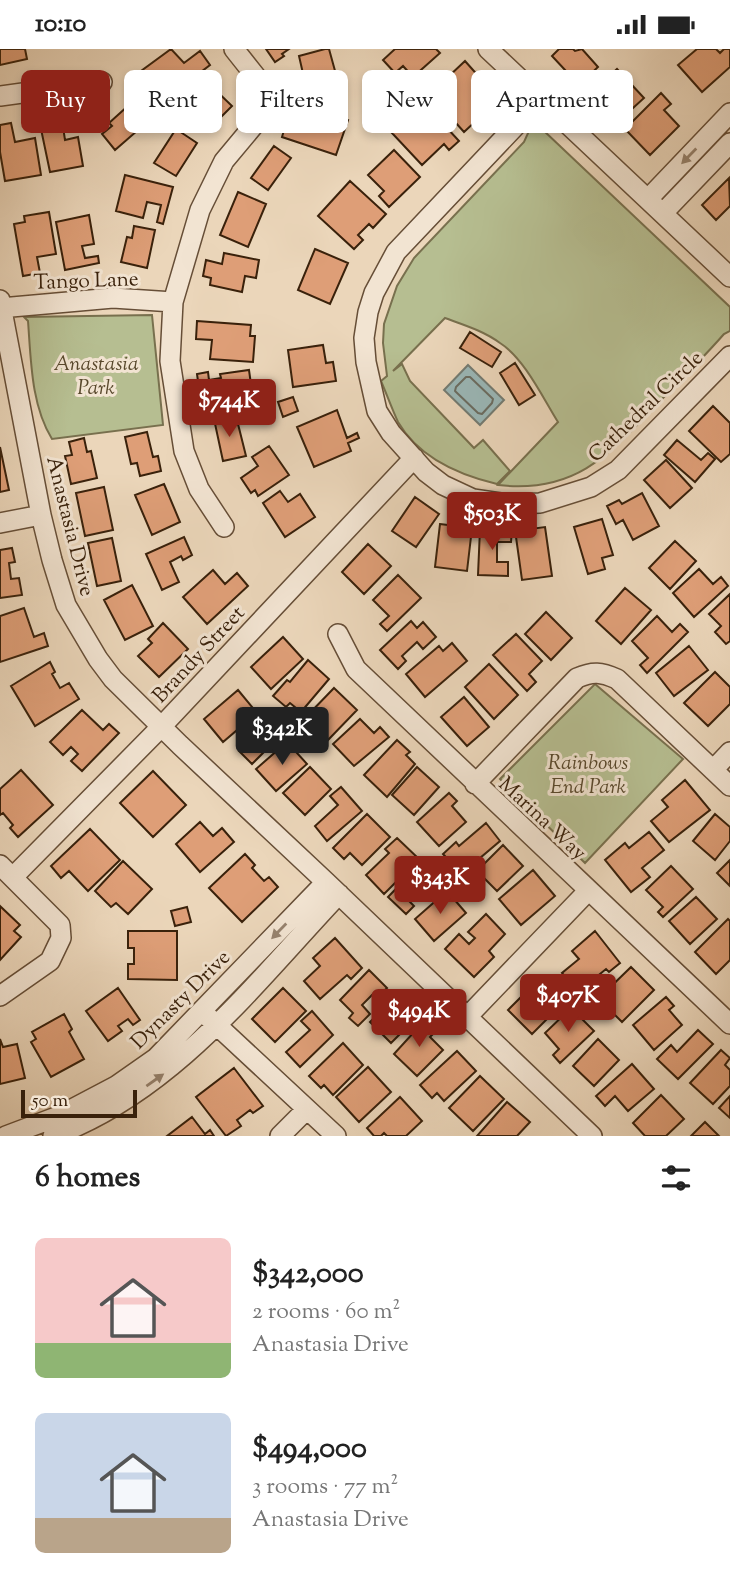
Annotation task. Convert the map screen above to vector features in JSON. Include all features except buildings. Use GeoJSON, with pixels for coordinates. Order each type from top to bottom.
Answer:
{"type":"FeatureCollection","features":[{"type":"Feature","properties":{"kind":"street"},"geometry":{"type":"LineString","coordinates":[[224,527],[199,489],[184,451],[170,361],[173,303],[200,210],[224,161],[259,119],[264,107],[257,78],[234,49]]}},
{"type":"Feature","properties":{"kind":"street"},"geometry":{"type":"LineString","coordinates":[[488,49],[510,70]]}},
{"type":"Feature","properties":{"kind":"street"},"geometry":{"type":"LineString","coordinates":[[0,96],[21,93]]}},
{"type":"Feature","properties":{"kind":"street"},"geometry":{"type":"LineString","coordinates":[[648,199],[730,113]]}},
{"type":"Feature","properties":{"kind":"street","name":"Cathedral Circle"},"geometry":{"type":"LineString","coordinates":[[509,133],[396,251],[374,293],[368,312],[364,338],[370,389],[377,411],[391,433],[414,458],[443,485],[473,499],[507,503],[540,503],[558,499],[591,487],[618,470],[730,356]]}},
{"type":"Feature","properties":{"kind":"street"},"geometry":{"type":"LineString","coordinates":[[577,133],[730,277]]}},
{"type":"Feature","properties":{"kind":"street"},"geometry":{"type":"LineString","coordinates":[[663,213],[730,143]]}},
{"type":"Feature","properties":{"kind":"street","name":"Tango Lane"},"geometry":{"type":"LineString","coordinates":[[0,305],[113,298],[173,303]]}},
{"type":"Feature","properties":{"kind":"street","name":"Anastasia Drive"},"geometry":{"type":"LineString","coordinates":[[0,305],[41,515],[66,605],[113,679],[592,1136]]}},
{"type":"Feature","properties":{"kind":"street","name":"Brandy Street"},"geometry":{"type":"LineString","coordinates":[[7,871],[161,727],[414,458]]}},
{"type":"Feature","properties":{"kind":"street"},"geometry":{"type":"LineString","coordinates":[[0,523],[41,515]]}},
{"type":"Feature","properties":{"kind":"street","name":"Marina Way"},"geometry":{"type":"LineString","coordinates":[[338,634],[356,669],[730,1024]]}},
{"type":"Feature","properties":{"kind":"street"},"geometry":{"type":"LineString","coordinates":[[475,784],[577,678],[599,672],[617,679],[730,786]]}},
{"type":"Feature","properties":{"kind":"street"},"geometry":{"type":"LineString","coordinates":[[713,770],[730,752]]}},
{"type":"Feature","properties":{"kind":"street"},"geometry":{"type":"LineString","coordinates":[[0,996],[50,961],[61,938],[60,925],[7,871]]}},
{"type":"Feature","properties":{"kind":"street","name":"Dynasty Drive"},"geometry":{"type":"LineString","coordinates":[[53,1136],[125,1101],[167,1071],[209,1018],[332,888]]}},
{"type":"Feature","properties":{"kind":"street"},"geometry":{"type":"LineString","coordinates":[[467,1017],[588,891]]}},
{"type":"Feature","properties":{"kind":"street"},"geometry":{"type":"LineString","coordinates":[[209,1018],[336,1136]]}},
{"type":"Feature","properties":{"kind":"street","name":"Dynasty Drive"},"geometry":{"type":"LineString","coordinates":[[6,1136],[59,1116],[116,1086],[209,1018]]}},
{"type":"Feature","properties":{"kind":"street"},"geometry":{"type":"LineString","coordinates":[[280,1136],[307,1109]]}},
{"type":"Feature","properties":{"kind":"green space"},"geometry":{"type":"Polygon","coordinates":[[[528,133],[546,133],[730,307],[730,331],[606,454],[569,477],[525,486],[498,485],[558,422],[525,368],[509,350],[494,339],[445,318],[393,371],[402,364],[410,381],[474,448],[483,440],[510,471],[497,484],[455,470],[417,446],[398,422],[381,381],[387,376],[384,324],[397,286],[414,258],[524,142],[528,133]]]}},
{"type":"Feature","properties":{"kind":"green space","name":"Anastasia Park"},"geometry":{"type":"Polygon","coordinates":[[[152,315],[163,425],[52,439],[36,397],[28,321],[24,317],[152,315]]]}},
{"type":"Feature","properties":{"kind":"green space","name":"Rainbows End Park"},"geometry":{"type":"Polygon","coordinates":[[[595,684],[683,759],[585,863],[500,779],[595,684]]]}},
{"type":"Feature","properties":{"kind":"water"},"geometry":{"type":"Polygon","coordinates":[[[468,365],[504,400],[480,425],[444,390],[468,365]]]}}]}
